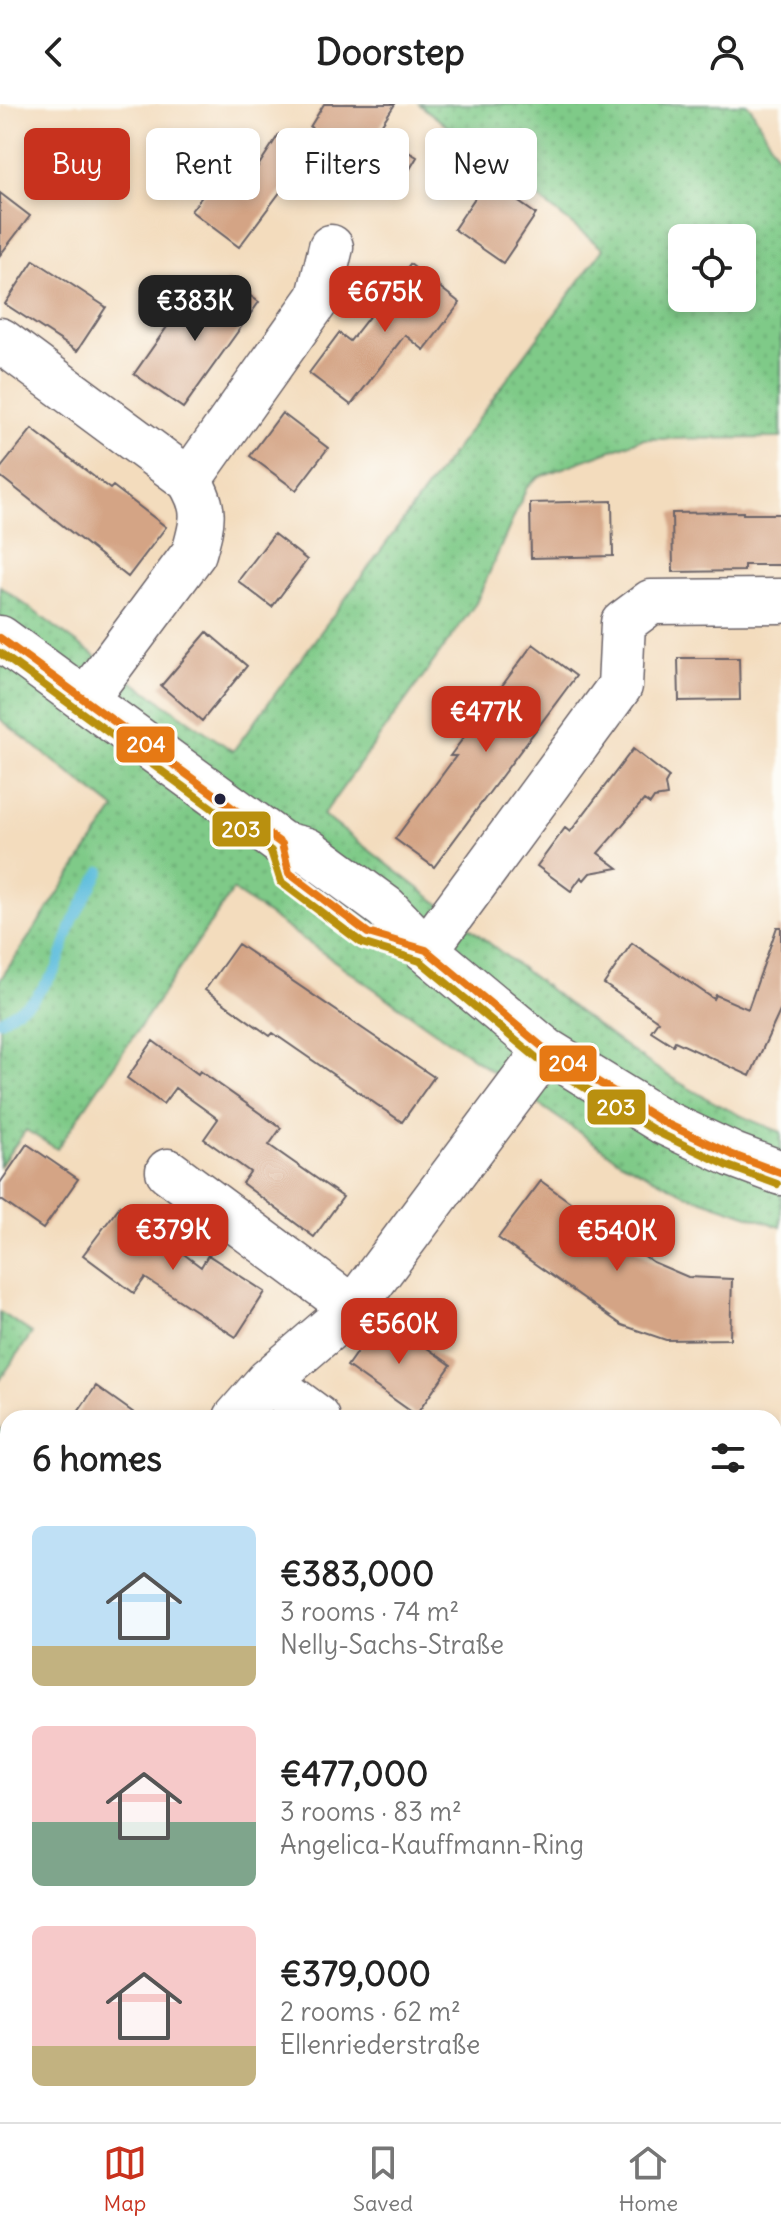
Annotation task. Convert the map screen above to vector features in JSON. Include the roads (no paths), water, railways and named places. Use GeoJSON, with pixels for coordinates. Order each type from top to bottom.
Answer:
{"type":"FeatureCollection","features":[{"type":"Feature","properties":{"kind":"street"},"geometry":{"type":"LineString","coordinates":[[189,480],[319,297],[331,247]]}},
{"type":"Feature","properties":{"kind":"street"},"geometry":{"type":"LineString","coordinates":[[0,340],[189,480],[202,500],[201,527],[194,553],[85,700]]}},
{"type":"Feature","properties":{"kind":"street"},"geometry":{"type":"LineString","coordinates":[[426,950],[620,686],[623,623],[651,602],[781,601]]}},
{"type":"Feature","properties":{"kind":"street"},"geometry":{"type":"LineString","coordinates":[[0,638],[282,844],[307,850],[386,908],[426,950],[546,1050],[663,1122],[733,1155],[781,1173]]}},
{"type":"Feature","properties":{"kind":"street"},"geometry":{"type":"LineString","coordinates":[[243,1410],[268,1381],[353,1308],[546,1050]]}},
{"type":"Feature","properties":{"kind":"street"},"geometry":{"type":"LineString","coordinates":[[168,1171],[353,1308]]}},
{"type":"Feature","properties":{"kind":"street"},"geometry":{"type":"LineString","coordinates":[[268,1381],[307,1410]]}},
{"type":"Feature","properties":{"kind":"waterway"},"geometry":{"type":"LineString","coordinates":[[0,1021],[33,1000],[56,970],[73,920],[101,871]]}}]}
